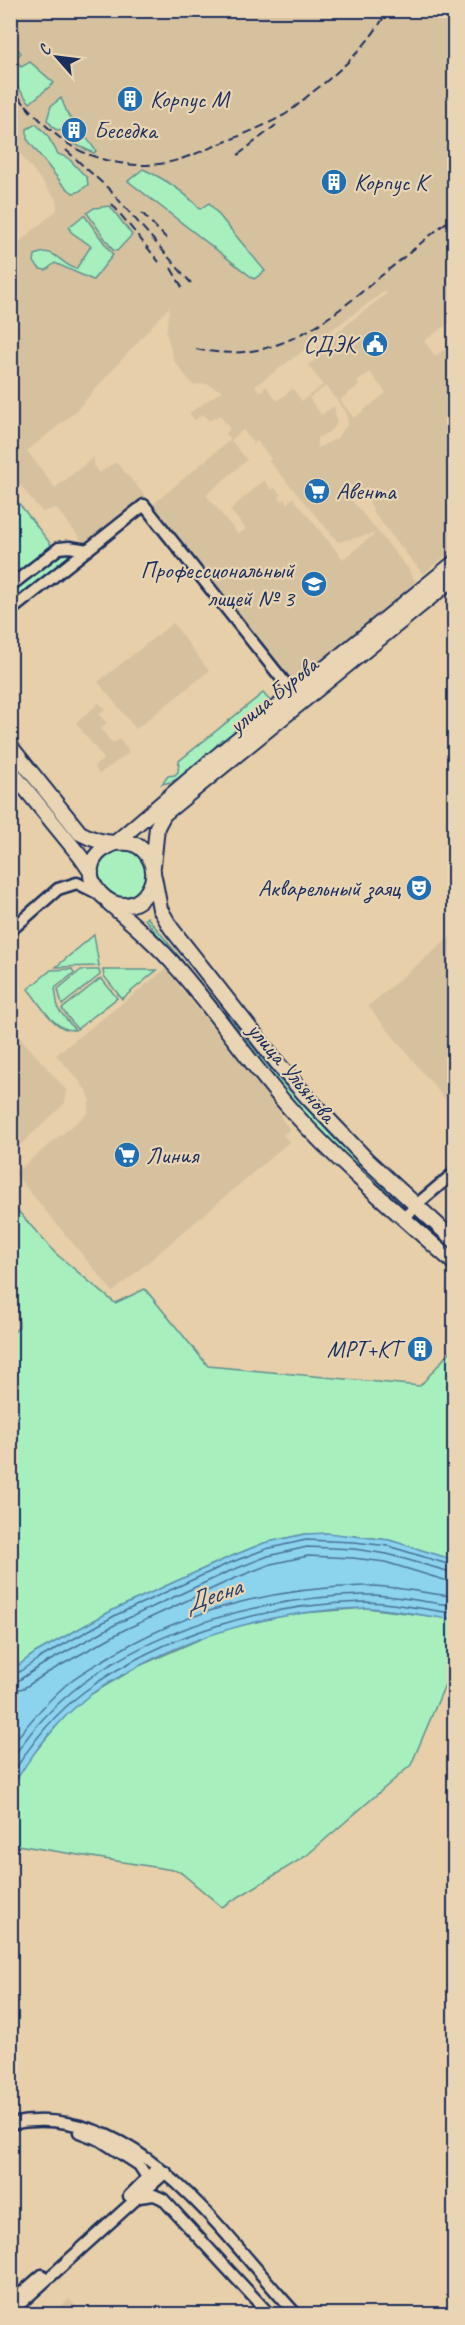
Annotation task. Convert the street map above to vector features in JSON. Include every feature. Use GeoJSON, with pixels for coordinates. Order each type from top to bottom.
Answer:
{"type":"FeatureCollection","features":[{"type":"Feature","properties":{"kind":"main road","name":"улица Бурова"},"geometry":{"type":"LineString","coordinates":[[153,871],[157,827],[164,814],[454,563]]}},
{"type":"Feature","properties":{"kind":"main road","name":"улица Бурова"},"geometry":{"type":"LineString","coordinates":[[115,843],[151,810],[454,578]]}},
{"type":"Feature","properties":{"kind":"main road"},"geometry":{"type":"LineString","coordinates":[[10,746],[80,832],[96,840],[135,844],[149,857],[153,871],[151,885],[146,895],[137,901],[116,904],[101,897],[92,883],[93,862],[99,852],[115,843]]}},
{"type":"Feature","properties":{"kind":"main road"},"geometry":{"type":"LineString","coordinates":[[10,770],[80,855],[91,872]]}},
{"type":"Feature","properties":{"kind":"main road","name":"улица Ульянова"},"geometry":{"type":"LineString","coordinates":[[153,871],[160,909],[171,928],[279,1065],[342,1135],[454,1240]]}},
{"type":"Feature","properties":{"kind":"main road","name":"улица Ульянова"},"geometry":{"type":"LineString","coordinates":[[101,897],[131,922],[178,969],[264,1078],[348,1169],[454,1263]]}},
{"type":"Feature","properties":{"kind":"street"},"geometry":{"type":"LineString","coordinates":[[10,611],[144,505],[297,698]]}},
{"type":"Feature","properties":{"kind":"street"},"geometry":{"type":"LineString","coordinates":[[10,586],[59,548],[88,550]]}},
{"type":"Feature","properties":{"kind":"street"},"geometry":{"type":"LineString","coordinates":[[10,931],[58,889],[77,883],[101,897]]}},
{"type":"Feature","properties":{"kind":"street"},"geometry":{"type":"LineString","coordinates":[[404,1219],[416,1205],[454,1173]]}},
{"type":"Feature","properties":{"kind":"street"},"geometry":{"type":"LineString","coordinates":[[10,2124],[54,2120],[81,2125],[104,2133],[124,2144],[162,2170],[189,2193],[296,2314]]}},
{"type":"Feature","properties":{"kind":"street"},"geometry":{"type":"LineString","coordinates":[[10,2130],[54,2127],[80,2132],[100,2140],[140,2165],[163,2199],[269,2314]]}},
{"type":"Feature","properties":{"kind":"street"},"geometry":{"type":"LineString","coordinates":[[134,2196],[140,2165]]}},
{"type":"Feature","properties":{"kind":"street"},"geometry":{"type":"LineString","coordinates":[[10,2313],[162,2170]]}},
{"type":"Feature","properties":{"kind":"street"},"geometry":{"type":"LineString","coordinates":[[10,2303],[134,2196],[154,2195],[163,2199]]}},
{"type":"Feature","properties":{"kind":"shaded area"},"geometry":{"type":"Polygon","coordinates":[[[11,11],[454,11],[454,322],[424,341],[435,356],[453,344],[454,346],[454,549],[423,574],[373,512],[363,492],[350,485],[345,492],[410,571],[415,581],[409,592],[296,683],[291,682],[152,505],[231,439],[225,434],[230,429],[220,415],[209,421],[203,414],[195,420],[189,413],[222,391],[207,384],[193,385],[174,361],[166,332],[170,306],[74,413],[27,451],[55,488],[94,457],[94,467],[99,473],[116,462],[147,498],[110,527],[105,526],[84,543],[56,508],[42,512],[11,474],[10,243],[17,244],[57,210],[56,199],[11,142],[11,11]],[[385,291],[255,386],[260,392],[266,386],[277,401],[293,389],[302,401],[323,385],[308,365],[318,358],[313,351],[387,293],[385,291]],[[370,372],[357,382],[359,385],[340,400],[354,418],[386,393],[370,372]],[[326,386],[309,398],[321,415],[334,406],[337,424],[329,432],[317,438],[317,448],[336,439],[348,424],[346,412],[326,386]],[[243,430],[231,440],[247,460],[206,495],[238,534],[246,529],[230,510],[264,480],[272,490],[275,488],[281,495],[279,497],[282,501],[284,499],[287,503],[293,498],[343,559],[376,533],[338,542],[269,461],[271,459],[257,441],[252,445],[252,441],[243,430]]]}},
{"type":"Feature","properties":{"kind":"shaded area"},"geometry":{"type":"Polygon","coordinates":[[[173,623],[209,671],[136,729],[98,682],[173,623]]]}},
{"type":"Feature","properties":{"kind":"shaded area"},"geometry":{"type":"Polygon","coordinates":[[[99,703],[106,709],[99,715],[107,723],[100,729],[113,743],[120,739],[129,753],[99,774],[94,766],[104,759],[76,723],[99,703]]]}},
{"type":"Feature","properties":{"kind":"shaded area"},"geometry":{"type":"Polygon","coordinates":[[[454,934],[454,1100],[449,1104],[368,1006],[454,934]]]}},
{"type":"Feature","properties":{"kind":"shaded area"},"geometry":{"type":"Polygon","coordinates":[[[166,969],[278,1109],[282,1120],[290,1129],[283,1135],[289,1142],[113,1292],[16,1175],[17,1171],[88,1113],[90,1098],[82,1084],[56,1055],[166,969]]]}},
{"type":"Feature","properties":{"kind":"shaded area"},"geometry":{"type":"Polygon","coordinates":[[[11,1027],[67,1091],[65,1103],[11,1154],[11,1027]]]}},
{"type":"Feature","properties":{"kind":"shaded area"},"geometry":{"type":"Polygon","coordinates":[[[69,2299],[83,2314],[52,2314],[69,2299]]]}},
{"type":"Feature","properties":{"kind":"green space"},"geometry":{"type":"Polygon","coordinates":[[[11,42],[21,53],[15,59],[21,67],[30,62],[54,83],[30,103],[11,79],[11,42]]]}},
{"type":"Feature","properties":{"kind":"green space"},"geometry":{"type":"Polygon","coordinates":[[[61,98],[69,117],[74,121],[74,126],[89,141],[96,151],[94,153],[72,143],[69,136],[55,129],[47,120],[51,106],[61,98]]]}},
{"type":"Feature","properties":{"kind":"green space"},"geometry":{"type":"Polygon","coordinates":[[[36,124],[47,135],[58,154],[68,158],[87,178],[88,185],[73,193],[63,185],[27,139],[27,129],[36,124]]]}},
{"type":"Feature","properties":{"kind":"green space"},"geometry":{"type":"Polygon","coordinates":[[[143,169],[174,186],[200,209],[209,203],[265,271],[254,279],[128,181],[143,169]]]}},
{"type":"Feature","properties":{"kind":"green space"},"geometry":{"type":"Polygon","coordinates":[[[110,206],[132,235],[117,251],[113,250],[87,213],[94,208],[110,206]]]}},
{"type":"Feature","properties":{"kind":"green space"},"geometry":{"type":"Polygon","coordinates":[[[84,215],[113,255],[93,280],[55,263],[46,270],[40,269],[34,262],[35,255],[47,252],[76,269],[91,246],[71,232],[69,227],[84,215]]]}},
{"type":"Feature","properties":{"kind":"green space"},"geometry":{"type":"Polygon","coordinates":[[[10,492],[53,547],[10,580],[10,492]]]}},
{"type":"Feature","properties":{"kind":"green space"},"geometry":{"type":"Polygon","coordinates":[[[67,549],[69,562],[11,608],[11,589],[60,550],[67,549]]]}},
{"type":"Feature","properties":{"kind":"green space"},"geometry":{"type":"Polygon","coordinates":[[[263,693],[271,702],[269,705],[262,706],[225,740],[222,739],[188,773],[162,784],[168,776],[178,772],[179,761],[263,693]]]}},
{"type":"Feature","properties":{"kind":"green space"},"geometry":{"type":"Polygon","coordinates":[[[117,849],[127,849],[142,859],[146,873],[145,882],[136,893],[127,897],[117,897],[102,887],[98,878],[98,868],[108,853],[117,849]]]}},
{"type":"Feature","properties":{"kind":"green space"},"geometry":{"type":"Polygon","coordinates":[[[147,917],[278,1078],[334,1138],[402,1203],[402,1206],[400,1207],[341,1153],[295,1104],[145,919],[147,917]]]}},
{"type":"Feature","properties":{"kind":"green space"},"geometry":{"type":"Polygon","coordinates":[[[94,935],[99,966],[56,967],[94,935]]]}},
{"type":"Feature","properties":{"kind":"green space"},"geometry":{"type":"Polygon","coordinates":[[[72,969],[74,973],[55,988],[58,1009],[75,1030],[67,1029],[54,1022],[28,989],[51,970],[72,969]]]}},
{"type":"Feature","properties":{"kind":"green space"},"geometry":{"type":"Polygon","coordinates":[[[81,970],[99,970],[100,975],[62,1005],[58,989],[81,970]]]}},
{"type":"Feature","properties":{"kind":"green space"},"geometry":{"type":"Polygon","coordinates":[[[103,970],[157,970],[122,999],[104,976],[103,970]]]}},
{"type":"Feature","properties":{"kind":"green space"},"geometry":{"type":"Polygon","coordinates":[[[101,978],[117,998],[77,1029],[62,1009],[101,978]]]}},
{"type":"Feature","properties":{"kind":"green space"},"geometry":{"type":"Polygon","coordinates":[[[10,1202],[55,1253],[115,1303],[145,1289],[208,1366],[420,1386],[454,1347],[454,1560],[389,1540],[355,1536],[305,1534],[264,1543],[113,1610],[35,1653],[11,1671],[10,1336],[19,1327],[10,1202]]]}},
{"type":"Feature","properties":{"kind":"green space"},"geometry":{"type":"Polygon","coordinates":[[[366,1608],[454,1619],[454,1663],[411,1765],[306,1856],[222,1907],[179,1871],[11,1844],[11,1789],[24,1766],[43,1742],[66,1715],[88,1696],[139,1666],[221,1630],[291,1614],[366,1608]]]}},
{"type":"Feature","properties":{"kind":"water","name":"Десна"},"geometry":{"type":"Polygon","coordinates":[[[327,1533],[389,1540],[454,1560],[454,1619],[375,1608],[301,1613],[240,1626],[181,1646],[124,1674],[86,1698],[44,1740],[11,1789],[11,1671],[35,1653],[113,1610],[225,1559],[264,1543],[305,1534],[327,1533]]]}},
{"type":"Feature","properties":{"kind":"railway"},"geometry":{"type":"LineString","coordinates":[[26,105],[63,140],[90,155],[132,165],[173,161],[242,135],[286,114],[356,54],[388,10]]}},
{"type":"Feature","properties":{"kind":"railway"},"geometry":{"type":"LineString","coordinates":[[10,86],[31,112]]}},
{"type":"Feature","properties":{"kind":"railway"},"geometry":{"type":"LineString","coordinates":[[238,155],[276,125]]}},
{"type":"Feature","properties":{"kind":"railway"},"geometry":{"type":"LineString","coordinates":[[66,150],[110,190],[191,283]]}},
{"type":"Feature","properties":{"kind":"railway"},"geometry":{"type":"LineString","coordinates":[[112,204],[159,262]]}},
{"type":"Feature","properties":{"kind":"railway"},"geometry":{"type":"LineString","coordinates":[[142,213],[169,241]]}},
{"type":"Feature","properties":{"kind":"railway"},"geometry":{"type":"LineString","coordinates":[[196,349],[223,353],[248,351],[294,338],[356,297],[454,216]]}},
{"type":"Feature","properties":{"kind":"railway"},"geometry":{"type":"LineString","coordinates":[[171,268],[183,289]]}},
{"type":"Feature","properties":{"kind":"place","name":"Корпус М"},"geometry":{"type":"Point","coordinates":[130,99]}},
{"type":"Feature","properties":{"kind":"place","name":"Беседка"},"geometry":{"type":"Point","coordinates":[74,130]}},
{"type":"Feature","properties":{"kind":"place","name":"Корпус К"},"geometry":{"type":"Point","coordinates":[334,182]}},
{"type":"Feature","properties":{"kind":"place","name":"СДЭК"},"geometry":{"type":"Point","coordinates":[375,344]}},
{"type":"Feature","properties":{"kind":"place","name":"Авента"},"geometry":{"type":"Point","coordinates":[317,491]}},
{"type":"Feature","properties":{"kind":"place","name":"Профессиональный лицей № 3"},"geometry":{"type":"Point","coordinates":[314,584]}},
{"type":"Feature","properties":{"kind":"place","name":"Акварельный заяц"},"geometry":{"type":"Point","coordinates":[419,888]}},
{"type":"Feature","properties":{"kind":"place","name":"Линия"},"geometry":{"type":"Point","coordinates":[127,1155]}},
{"type":"Feature","properties":{"kind":"place","name":"МРТ+КТ"},"geometry":{"type":"Point","coordinates":[420,1349]}}]}
